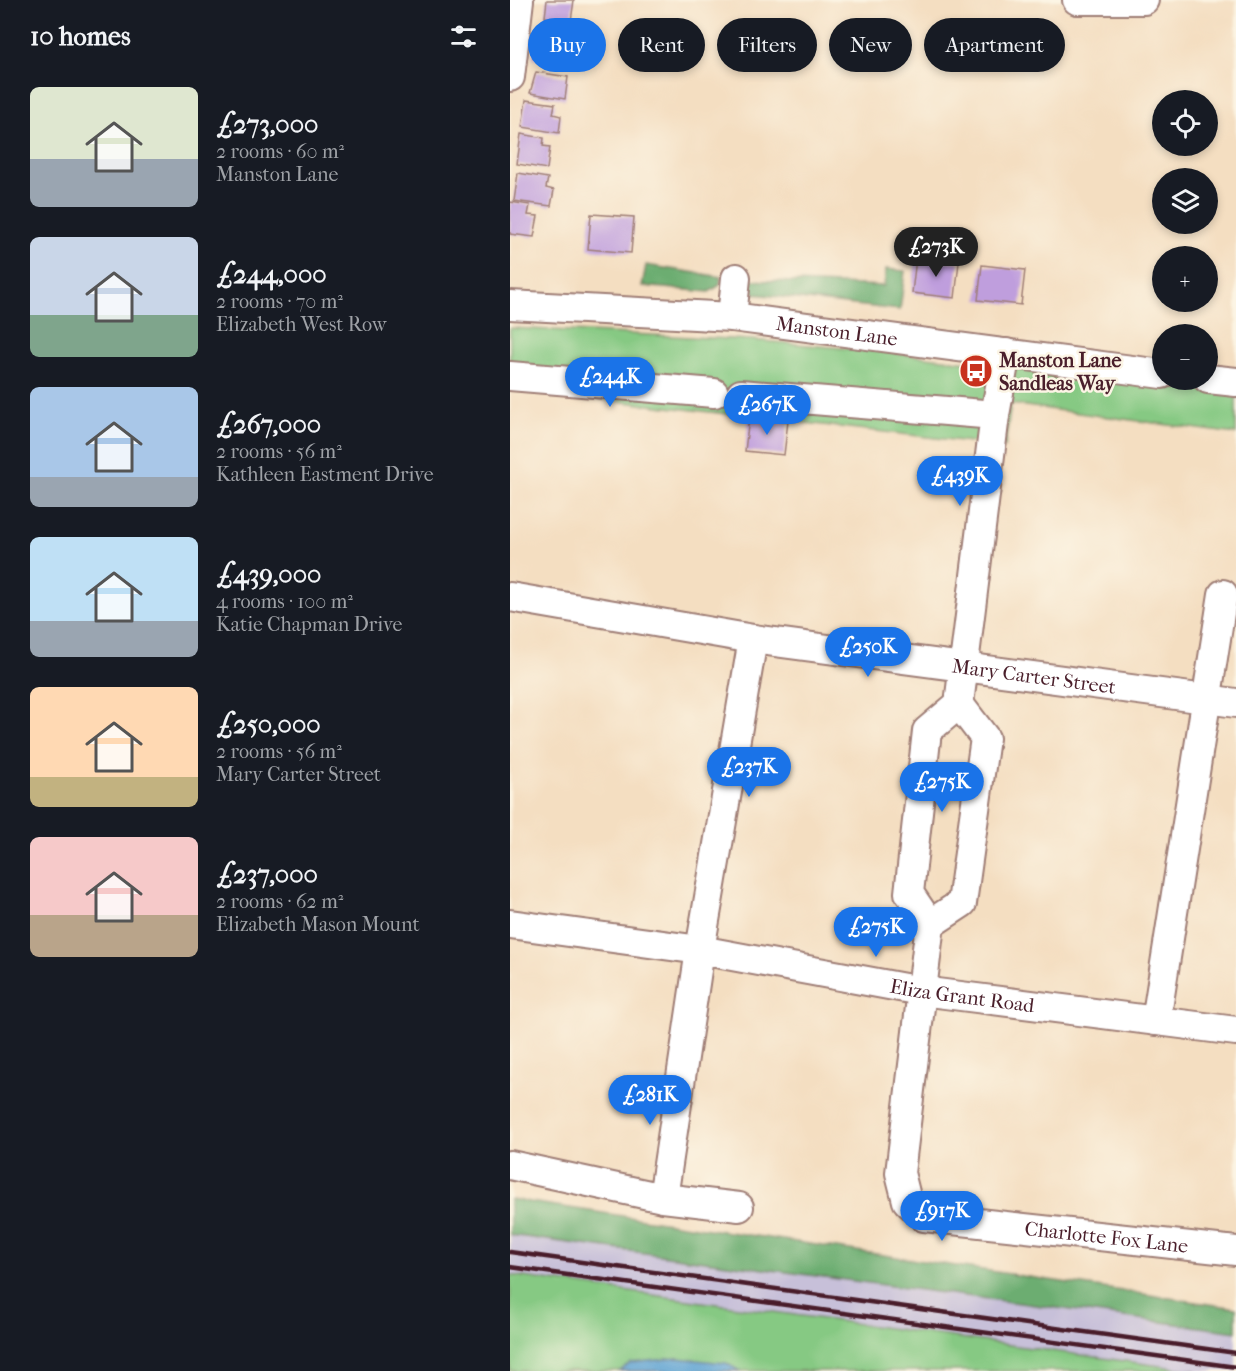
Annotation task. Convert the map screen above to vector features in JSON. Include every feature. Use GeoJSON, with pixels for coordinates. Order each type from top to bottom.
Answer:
{"type":"FeatureCollection","features":[{"type":"Feature","properties":{"kind":"street"},"geometry":{"type":"LineString","coordinates":[[1077,0],[1131,2],[1144,0]]}},
{"type":"Feature","properties":{"kind":"street"},"geometry":{"type":"LineString","coordinates":[[510,77],[515,14]]}},
{"type":"Feature","properties":{"kind":"street"},"geometry":{"type":"LineString","coordinates":[[732,317],[736,278]]}},
{"type":"Feature","properties":{"kind":"street","name":"Manston Lane"},"geometry":{"type":"LineString","coordinates":[[510,305],[732,317],[1152,373]]}},
{"type":"Feature","properties":{"kind":"street"},"geometry":{"type":"LineString","coordinates":[[959,704],[927,731],[909,893],[930,924],[962,903],[985,738],[959,704],[995,415],[1006,353]]}},
{"type":"Feature","properties":{"kind":"street"},"geometry":{"type":"LineString","coordinates":[[510,376],[995,415]]}},
{"type":"Feature","properties":{"kind":"street"},"geometry":{"type":"LineString","coordinates":[[1218,380],[1236,382]]}},
{"type":"Feature","properties":{"kind":"street"},"geometry":{"type":"LineString","coordinates":[[1155,1021],[1223,594]]}},
{"type":"Feature","properties":{"kind":"street","name":"Mary Carter Street"},"geometry":{"type":"LineString","coordinates":[[510,597],[753,639],[1236,703]]}},
{"type":"Feature","properties":{"kind":"street"},"geometry":{"type":"LineString","coordinates":[[663,1198],[700,950],[753,639]]}},
{"type":"Feature","properties":{"kind":"street","name":"Eliza Grant Road"},"geometry":{"type":"LineString","coordinates":[[510,924],[700,950],[921,991],[1236,1031]]}},
{"type":"Feature","properties":{"kind":"street","name":"Charlotte Fox Lane"},"geometry":{"type":"LineString","coordinates":[[930,924],[900,1173],[907,1201],[924,1217],[1236,1251]]}},
{"type":"Feature","properties":{"kind":"street"},"geometry":{"type":"LineString","coordinates":[[510,1165],[663,1198],[739,1207]]}},
{"type":"Feature","properties":{"kind":"shaded area"},"geometry":{"type":"Polygon","coordinates":[[[510,1235],[1236,1332],[1236,1371],[1194,1371],[510,1275],[510,1235]]]}},
{"type":"Feature","properties":{"kind":"green space"},"geometry":{"type":"Polygon","coordinates":[[[646,265],[721,277],[720,285],[709,292],[642,286],[646,265]]]}},
{"type":"Feature","properties":{"kind":"green space"},"geometry":{"type":"Polygon","coordinates":[[[886,269],[905,271],[900,310],[754,294],[750,280],[884,286],[886,269]]]}},
{"type":"Feature","properties":{"kind":"green space"},"geometry":{"type":"Polygon","coordinates":[[[510,328],[751,340],[877,351],[1152,384],[1152,390],[1203,390],[1236,394],[1236,434],[1011,404],[1005,446],[520,390],[510,381],[510,328]]]}},
{"type":"Feature","properties":{"kind":"green space"},"geometry":{"type":"Polygon","coordinates":[[[510,1199],[1236,1308],[1236,1332],[510,1235],[510,1199]]]}},
{"type":"Feature","properties":{"kind":"green space"},"geometry":{"type":"Polygon","coordinates":[[[510,1275],[1196,1371],[510,1371],[510,1275]]]}},
{"type":"Feature","properties":{"kind":"water"},"geometry":{"type":"Polygon","coordinates":[[[677,1358],[726,1363],[740,1371],[620,1371],[631,1363],[677,1358]]]}},
{"type":"Feature","properties":{"kind":"building"},"geometry":{"type":"Polygon","coordinates":[[[547,0],[574,0],[571,18],[545,17],[547,0]]]}},
{"type":"Feature","properties":{"kind":"building"},"geometry":{"type":"Polygon","coordinates":[[[536,72],[568,77],[565,99],[530,93],[536,72]]]}},
{"type":"Feature","properties":{"kind":"building"},"geometry":{"type":"Polygon","coordinates":[[[526,100],[555,104],[553,114],[561,116],[559,133],[522,127],[526,100]]]}},
{"type":"Feature","properties":{"kind":"building"},"geometry":{"type":"Polygon","coordinates":[[[521,134],[544,138],[543,146],[550,147],[547,169],[517,164],[521,134]]]}},
{"type":"Feature","properties":{"kind":"building"},"geometry":{"type":"Polygon","coordinates":[[[518,173],[548,178],[546,188],[554,190],[551,206],[514,201],[518,173]]]}},
{"type":"Feature","properties":{"kind":"building"},"geometry":{"type":"Polygon","coordinates":[[[510,202],[530,205],[528,215],[538,216],[534,237],[510,234],[510,202]]]}},
{"type":"Feature","properties":{"kind":"building"},"geometry":{"type":"Polygon","coordinates":[[[591,214],[634,217],[631,253],[588,249],[591,214]]]}},
{"type":"Feature","properties":{"kind":"building"},"geometry":{"type":"Polygon","coordinates":[[[916,258],[959,262],[955,298],[912,293],[916,258]]]}},
{"type":"Feature","properties":{"kind":"building"},"geometry":{"type":"Polygon","coordinates":[[[982,265],[1025,270],[1021,305],[978,300],[982,265]]]}},
{"type":"Feature","properties":{"kind":"building"},"geometry":{"type":"Polygon","coordinates":[[[749,418],[788,421],[784,455],[745,451],[749,418]]]}},
{"type":"Feature","properties":{"kind":"railway"},"geometry":{"type":"LineString","coordinates":[[510,1252],[1236,1353]]}},
{"type":"Feature","properties":{"kind":"railway"},"geometry":{"type":"LineString","coordinates":[[510,1267],[1236,1367]]}},
{"type":"Feature","properties":{"kind":"place","name":"Manston Lane Sandleas Way"},"geometry":{"type":"Point","coordinates":[976,371]}}]}
